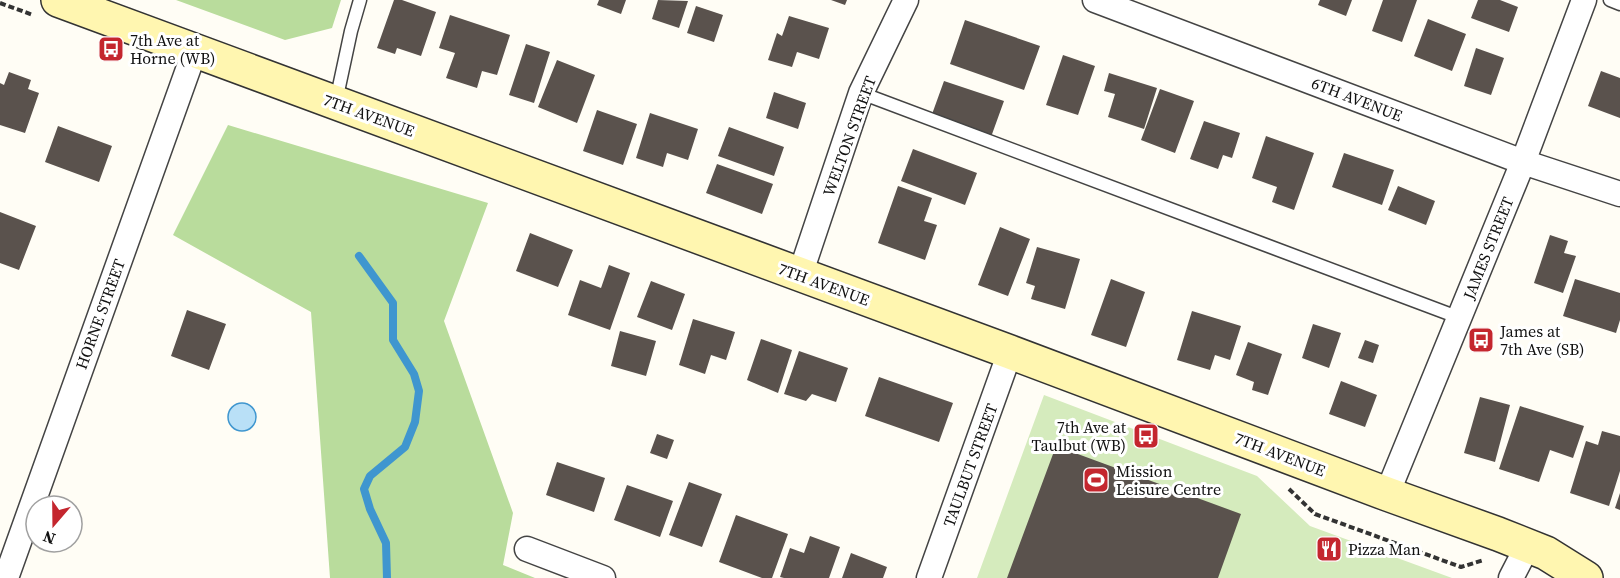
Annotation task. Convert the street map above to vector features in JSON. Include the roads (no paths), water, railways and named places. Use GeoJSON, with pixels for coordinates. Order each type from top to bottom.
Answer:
{"type":"FeatureCollection","features":[{"type":"Feature","properties":{"kind":"street","name":"7TH AVENUE"},"geometry":{"type":"LineString","coordinates":[[58,0],[1527,545],[1546,553],[1586,578]]}},
{"type":"Feature","properties":{"kind":"street","name":"WELTON STREET"},"geometry":{"type":"LineString","coordinates":[[800,275],[861,93],[906,0]]}},
{"type":"Feature","properties":{"kind":"street","name":"6TH AVENUE"},"geometry":{"type":"LineString","coordinates":[[1095,0],[1523,162],[1620,194]]}},
{"type":"Feature","properties":{"kind":"street","name":"JAMES STREET"},"geometry":{"type":"LineString","coordinates":[[1387,494],[1523,162],[1584,0]]}},
{"type":"Feature","properties":{"kind":"street","name":"HORNE STREET"},"geometry":{"type":"LineString","coordinates":[[6,578],[195,50]]}},
{"type":"Feature","properties":{"kind":"street","name":"TAULBUT STREET"},"geometry":{"type":"LineString","coordinates":[[929,578],[1010,352]]}},
{"type":"Feature","properties":{"kind":"street"},"geometry":{"type":"LineString","coordinates":[[1510,578],[1527,545]]}},
{"type":"Feature","properties":{"kind":"street"},"geometry":{"type":"LineString","coordinates":[[528,549],[603,578]]}},
{"type":"Feature","properties":{"kind":"lane"},"geometry":{"type":"LineString","coordinates":[[336,102],[360,0]]}},
{"type":"Feature","properties":{"kind":"lane"},"geometry":{"type":"LineString","coordinates":[[1610,0],[1620,4]]}},
{"type":"Feature","properties":{"kind":"lane"},"geometry":{"type":"LineString","coordinates":[[861,93],[1460,318]]}},
{"type":"Feature","properties":{"kind":"water"},"geometry":{"type":"Polygon","coordinates":[[[242,403],[252,407],[256,417],[252,427],[242,431],[232,427],[228,417],[232,407],[242,403]]]}},
{"type":"Feature","properties":{"kind":"waterway"},"geometry":{"type":"LineString","coordinates":[[359,256],[393,303],[393,340],[414,374],[419,391],[415,422],[405,447],[370,476],[364,489],[370,509],[386,543],[387,578]]}},
{"type":"Feature","properties":{"kind":"place","name":"7th Ave at Horne (WB)"},"geometry":{"type":"Point","coordinates":[111,49]}},
{"type":"Feature","properties":{"kind":"place","name":"James at 7th Ave (SB)"},"geometry":{"type":"Point","coordinates":[1481,340]}},
{"type":"Feature","properties":{"kind":"place","name":"7th Ave at Taulbut (WB)"},"geometry":{"type":"Point","coordinates":[1146,436]}},
{"type":"Feature","properties":{"kind":"place","name":"Mission Leisure Centre"},"geometry":{"type":"Point","coordinates":[1096,480]}},
{"type":"Feature","properties":{"kind":"place","name":"Pizza Man"},"geometry":{"type":"Point","coordinates":[1329,549]}}]}
